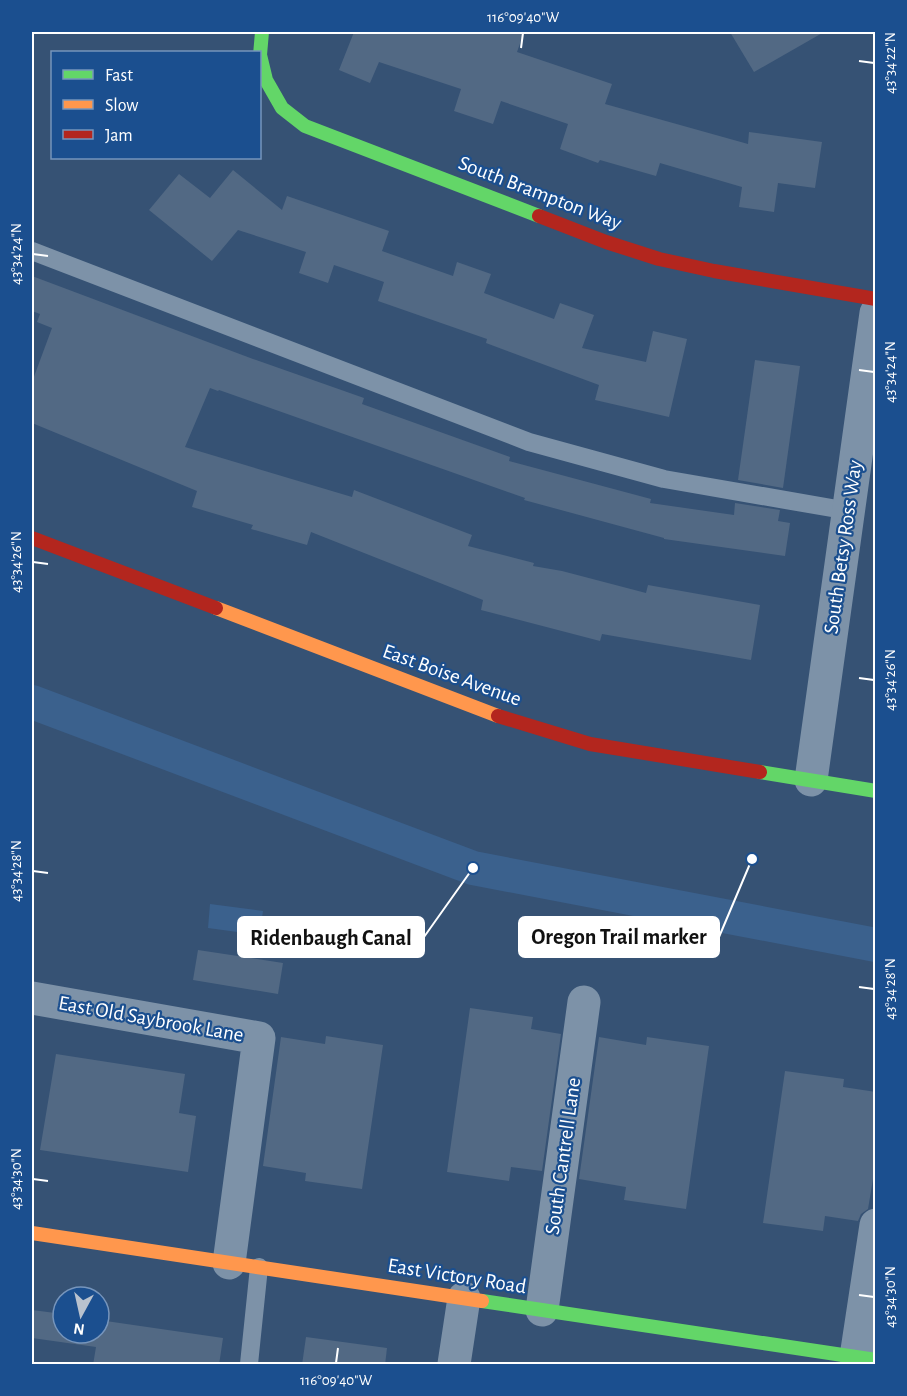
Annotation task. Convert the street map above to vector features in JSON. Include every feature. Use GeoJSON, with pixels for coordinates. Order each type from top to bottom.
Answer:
{"type":"FeatureCollection","features":[{"type":"Feature","properties":{"kind":"street","name":"South Brampton Way"},"geometry":{"type":"LineString","coordinates":[[260,51],[262,32]]}},
{"type":"Feature","properties":{"kind":"street","name":"South Brampton Way"},"geometry":{"type":"LineString","coordinates":[[261,59],[266,80],[282,108],[305,126],[595,238],[659,259],[714,272],[876,299]]}},
{"type":"Feature","properties":{"kind":"street","name":"South Betsy Ross Way"},"geometry":{"type":"LineString","coordinates":[[810,780],[876,313]]}},
{"type":"Feature","properties":{"kind":"street","name":"East Boise Avenue"},"geometry":{"type":"LineString","coordinates":[[32,538],[491,714],[590,744],[876,791]]}},
{"type":"Feature","properties":{"kind":"street","name":"East Old Saybrook Lane"},"geometry":{"type":"LineString","coordinates":[[32,998],[260,1038],[244,1265]]}},
{"type":"Feature","properties":{"kind":"street","name":"South Cantrell Lane"},"geometry":{"type":"LineString","coordinates":[[542,1310],[584,1002]]}},
{"type":"Feature","properties":{"kind":"street"},"geometry":{"type":"LineString","coordinates":[[866,1359],[876,1225]]}},
{"type":"Feature","properties":{"kind":"street","name":"East Victory Road"},"geometry":{"type":"LineString","coordinates":[[32,1233],[866,1359]]}},
{"type":"Feature","properties":{"kind":"street"},"geometry":{"type":"LineString","coordinates":[[454,1365],[464,1298]]}},
{"type":"Feature","properties":{"kind":"lane"},"geometry":{"type":"LineString","coordinates":[[32,251],[529,442],[664,479],[849,511]]}},
{"type":"Feature","properties":{"kind":"lane"},"geometry":{"type":"LineString","coordinates":[[244,1265],[249,1365]]}},
{"type":"Feature","properties":{"kind":"water"},"geometry":{"type":"Polygon","coordinates":[[[210,904],[263,911],[262,918],[267,919],[265,928],[261,927],[260,935],[208,928],[210,904]]]}},
{"type":"Feature","properties":{"kind":"building"},"geometry":{"type":"Polygon","coordinates":[[[354,32],[524,32],[517,52],[612,84],[605,104],[748,144],[749,132],[822,142],[815,188],[778,183],[774,212],[739,207],[742,187],[660,163],[656,176],[600,160],[598,163],[560,149],[568,124],[501,101],[493,124],[454,111],[461,89],[379,62],[370,83],[339,70],[354,32]]]}},
{"type":"Feature","properties":{"kind":"building"},"geometry":{"type":"Polygon","coordinates":[[[730,32],[824,32],[754,72],[730,32]]]}},
{"type":"Feature","properties":{"kind":"building"},"geometry":{"type":"Polygon","coordinates":[[[233,170],[282,210],[287,196],[389,231],[382,251],[453,276],[457,262],[491,274],[484,293],[554,319],[560,303],[594,315],[582,348],[646,362],[653,331],[687,339],[669,417],[595,400],[599,385],[486,343],[487,339],[378,301],[384,282],[334,265],[328,283],[299,273],[306,252],[238,230],[212,261],[149,210],[179,174],[210,198],[233,170]]]}},
{"type":"Feature","properties":{"kind":"building"},"geometry":{"type":"Polygon","coordinates":[[[32,276],[364,398],[362,404],[510,457],[509,461],[651,499],[650,503],[734,515],[735,503],[780,510],[778,521],[790,523],[785,556],[664,539],[524,500],[525,498],[210,388],[185,447],[352,497],[354,490],[472,535],[468,546],[534,563],[533,566],[562,571],[646,593],[648,585],[760,605],[751,660],[602,634],[600,641],[481,610],[483,600],[311,532],[307,545],[251,529],[253,525],[192,507],[197,491],[32,423],[32,382],[52,328],[37,322],[40,314],[32,311],[32,276]]]}},
{"type":"Feature","properties":{"kind":"building"},"geometry":{"type":"Polygon","coordinates":[[[755,360],[800,366],[783,488],[738,480],[755,360]]]}},
{"type":"Feature","properties":{"kind":"building"},"geometry":{"type":"Polygon","coordinates":[[[198,950],[283,963],[278,994],[193,980],[198,950]]]}},
{"type":"Feature","properties":{"kind":"building"},"geometry":{"type":"Polygon","coordinates":[[[470,1008],[533,1017],[531,1029],[561,1034],[542,1171],[511,1167],[509,1181],[447,1172],[470,1008]]]}},
{"type":"Feature","properties":{"kind":"building"},"geometry":{"type":"Polygon","coordinates":[[[326,1036],[383,1045],[362,1189],[305,1181],[306,1173],[263,1166],[281,1037],[325,1044],[326,1036]]]}},
{"type":"Feature","properties":{"kind":"building"},"geometry":{"type":"Polygon","coordinates":[[[599,1037],[646,1045],[647,1037],[709,1046],[686,1209],[624,1200],[626,1187],[579,1179],[599,1037]]]}},
{"type":"Feature","properties":{"kind":"building"},"geometry":{"type":"Polygon","coordinates":[[[56,1054],[185,1074],[179,1113],[196,1116],[188,1172],[40,1150],[56,1054]]]}},
{"type":"Feature","properties":{"kind":"building"},"geometry":{"type":"Polygon","coordinates":[[[785,1071],[844,1079],[843,1087],[876,1092],[876,1161],[868,1209],[861,1214],[858,1221],[825,1216],[823,1231],[763,1223],[785,1071]]]}},
{"type":"Feature","properties":{"kind":"building"},"geometry":{"type":"Polygon","coordinates":[[[32,1310],[51,1312],[51,1341],[32,1338],[32,1310]]]}},
{"type":"Feature","properties":{"kind":"building"},"geometry":{"type":"Polygon","coordinates":[[[111,1322],[223,1338],[219,1365],[93,1365],[96,1347],[82,1345],[111,1345],[111,1322]]]}},
{"type":"Feature","properties":{"kind":"building"},"geometry":{"type":"Polygon","coordinates":[[[306,1337],[387,1348],[385,1365],[302,1365],[306,1337]]]}},
{"type":"Feature","properties":{"kind":"waterway"},"geometry":{"type":"LineString","coordinates":[[32,702],[473,868],[876,945]]}},
{"type":"Feature","properties":{"kind":"traffic: fast"},"geometry":{"type":"LineString","coordinates":[[260,51],[262,32]]}},
{"type":"Feature","properties":{"kind":"traffic: fast"},"geometry":{"type":"LineString","coordinates":[[261,59],[266,80],[282,108],[305,126],[539,216]]}},
{"type":"Feature","properties":{"kind":"traffic: fast"},"geometry":{"type":"LineString","coordinates":[[760,772],[876,791]]}},
{"type":"Feature","properties":{"kind":"traffic: fast"},"geometry":{"type":"LineString","coordinates":[[482,1301],[876,1360]]}},
{"type":"Feature","properties":{"kind":"traffic: slow"},"geometry":{"type":"LineString","coordinates":[[216,608],[498,716]]}},
{"type":"Feature","properties":{"kind":"traffic: slow"},"geometry":{"type":"LineString","coordinates":[[32,1233],[482,1301]]}},
{"type":"Feature","properties":{"kind":"traffic: jam"},"geometry":{"type":"LineString","coordinates":[[539,216],[606,242],[659,259],[714,271],[876,299]]}},
{"type":"Feature","properties":{"kind":"traffic: jam"},"geometry":{"type":"LineString","coordinates":[[32,538],[216,608]]}},
{"type":"Feature","properties":{"kind":"traffic: jam"},"geometry":{"type":"LineString","coordinates":[[498,716],[590,744],[760,772]]}},
{"type":"Feature","properties":{"kind":"place","name":"Oregon Trail marker"},"geometry":{"type":"Point","coordinates":[752,859]}},
{"type":"Feature","properties":{"kind":"place","name":"Ridenbaugh Canal"},"geometry":{"type":"Point","coordinates":[473,868]}}]}
